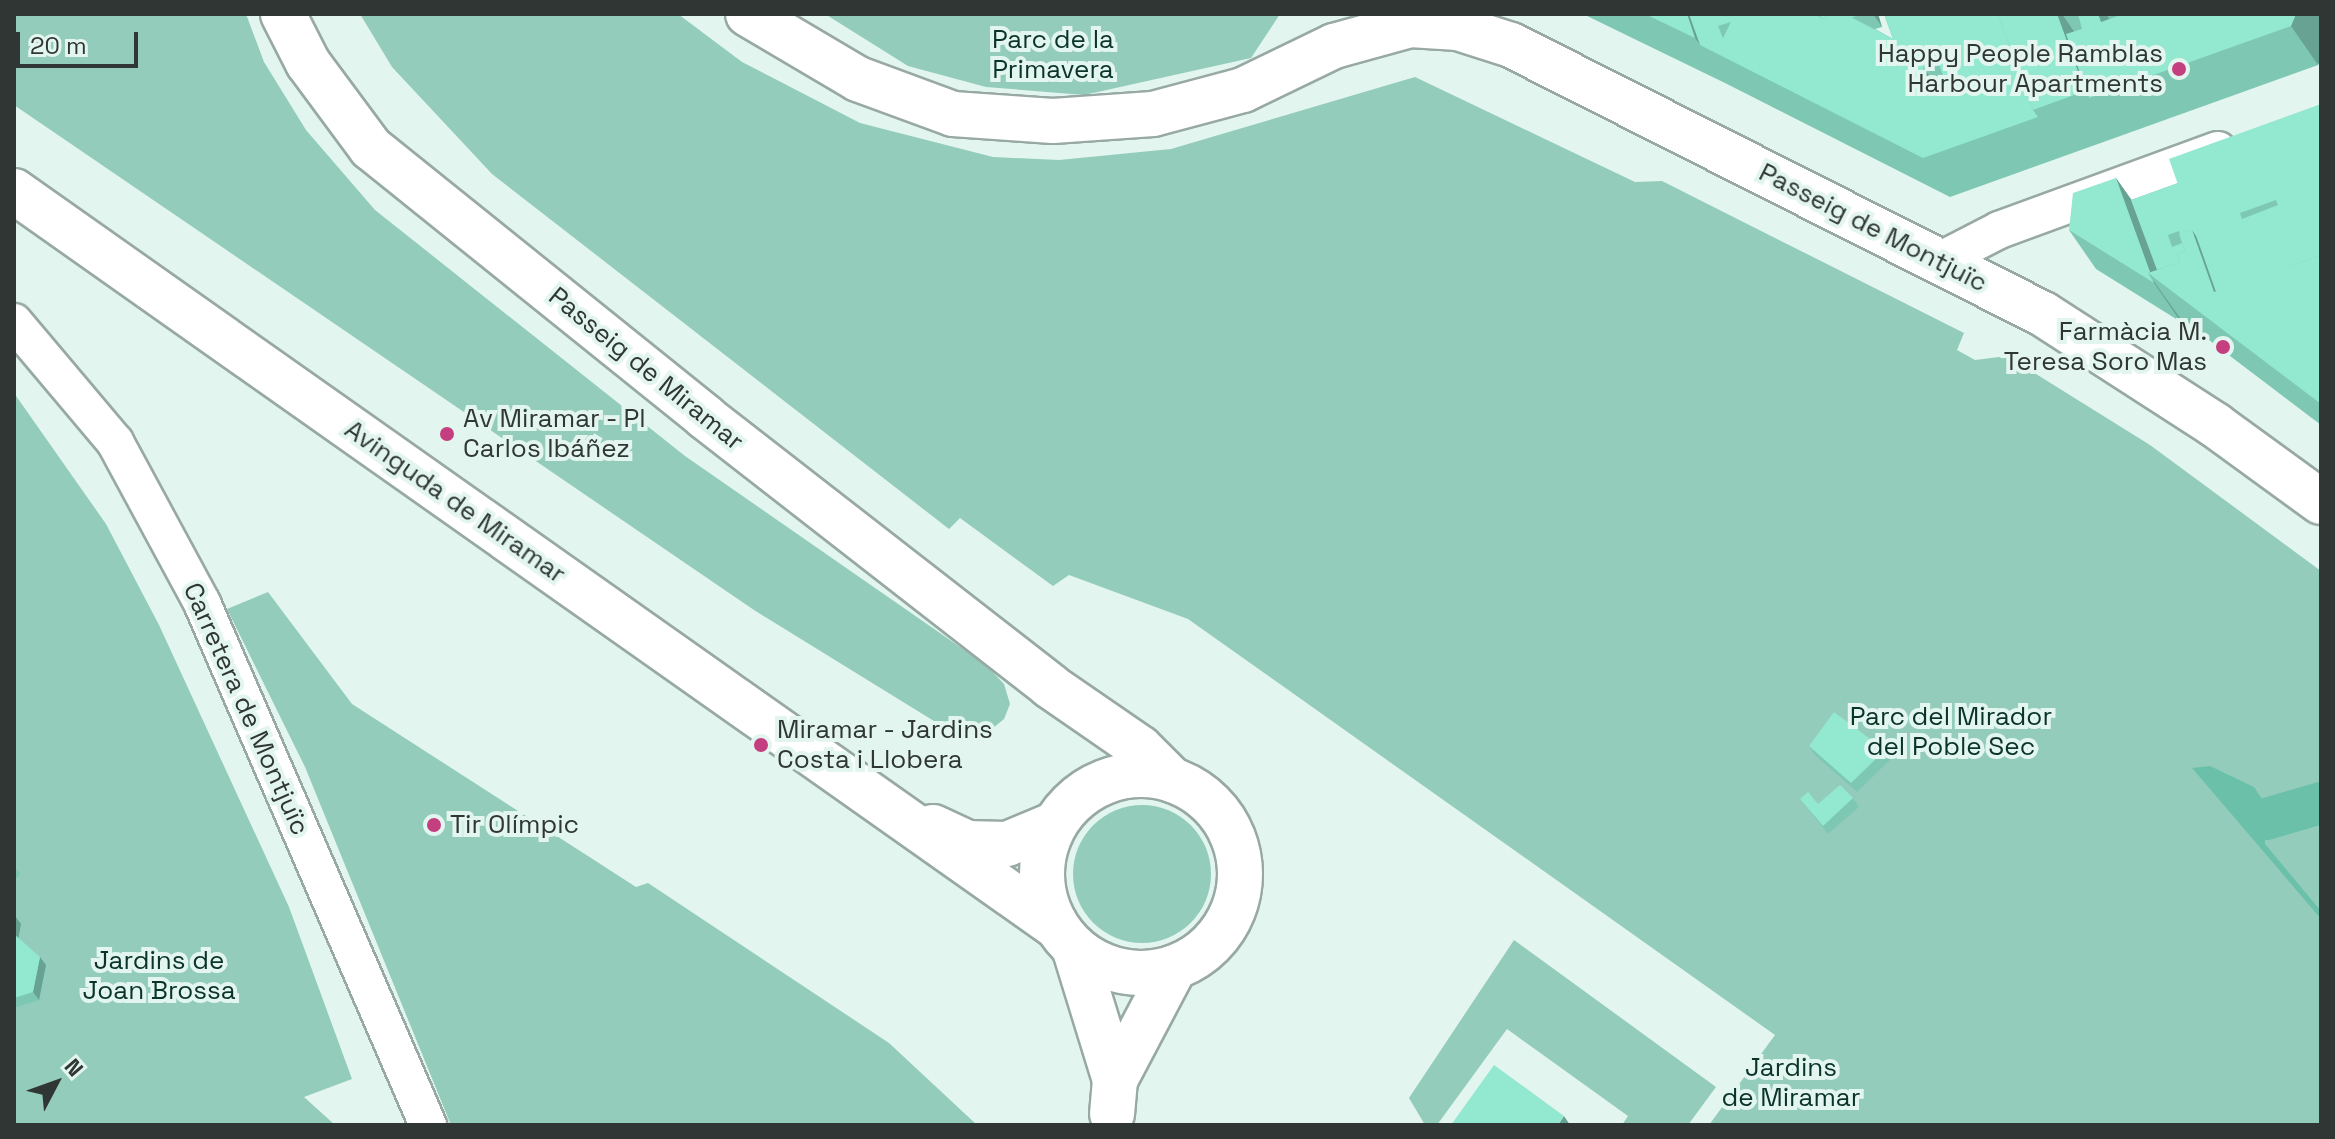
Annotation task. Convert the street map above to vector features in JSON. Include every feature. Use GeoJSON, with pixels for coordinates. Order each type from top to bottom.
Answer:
{"type":"FeatureCollection","features":[{"type":"Feature","properties":{"kind":"street","name":"Passeig de Miramar"},"geometry":{"type":"LineString","coordinates":[[283,14],[308,63],[371,148],[705,417],[1050,686],[1140,748],[1172,780]]}},
{"type":"Feature","properties":{"kind":"street","name":"Passeig de Montjuïc"},"geometry":{"type":"LineString","coordinates":[[748,14],[858,79],[953,114],[1053,121],[1153,114],[1243,90],[1334,46],[1408,18],[1458,28],[1511,45],[2043,314],[2215,425],[2321,502]]}},
{"type":"Feature","properties":{"kind":"street"},"geometry":{"type":"LineString","coordinates":[[1937,262],[1999,230],[2248,138]]}},
{"type":"Feature","properties":{"kind":"street","name":"Avinguda de Miramar"},"geometry":{"type":"LineString","coordinates":[[14,191],[898,810],[1002,893],[1065,936]]}},
{"type":"Feature","properties":{"kind":"street","name":"Carretera de Montjuïc"},"geometry":{"type":"LineString","coordinates":[[14,322],[115,442],[202,603],[428,1125]]}},
{"type":"Feature","properties":{"kind":"street","name":"Passeig de Miramar"},"geometry":{"type":"LineString","coordinates":[[1050,686],[1085,728],[1093,786]]}},
{"type":"Feature","properties":{"kind":"street"},"geometry":{"type":"LineString","coordinates":[[1065,936],[1096,963],[1122,972],[1174,968],[1202,953],[1223,930],[1236,901],[1239,869],[1233,840],[1220,814],[1198,793],[1172,780],[1145,775],[1093,786],[1055,824],[1042,875],[1065,936],[1113,1097],[1174,968]]}},
{"type":"Feature","properties":{"kind":"street","name":"Avinguda de Miramar"},"geometry":{"type":"LineString","coordinates":[[898,810],[967,843],[1007,844],[1055,824]]}},
{"type":"Feature","properties":{"kind":"green space"},"geometry":{"type":"Polygon","coordinates":[[[14,14],[246,14],[264,62],[306,130],[375,210],[685,456],[986,665],[1004,684],[1010,704],[1004,719],[981,738],[955,734],[754,610],[14,105],[14,14]]]}},
{"type":"Feature","properties":{"kind":"green space","name":"Parc del Mirador del Poble Sec"},"geometry":{"type":"Polygon","coordinates":[[[360,14],[678,14],[742,62],[860,123],[993,157],[1059,160],[1171,149],[1415,77],[1635,182],[1662,181],[1964,333],[1957,350],[1975,360],[2007,356],[2150,445],[2321,571],[2321,1125],[1709,1125],[1775,1035],[1188,619],[1069,575],[1053,586],[960,518],[949,529],[492,174],[392,67],[360,14]]]}},
{"type":"Feature","properties":{"kind":"green space","name":"Parc de la Primavera"},"geometry":{"type":"Polygon","coordinates":[[[825,14],[1280,14],[1251,58],[1084,95],[986,87],[908,66],[825,14]]]}},
{"type":"Feature","properties":{"kind":"green space","name":"Jardins de Joan Brossa"},"geometry":{"type":"Polygon","coordinates":[[[14,393],[106,524],[159,625],[289,907],[352,1079],[304,1097],[335,1125],[14,1125],[14,393]]]}},
{"type":"Feature","properties":{"kind":"green space","name":"Tir Olímpic"},"geometry":{"type":"Polygon","coordinates":[[[268,592],[352,704],[636,887],[648,883],[889,1043],[977,1125],[451,1125],[305,767],[227,609],[268,592]]]}},
{"type":"Feature","properties":{"kind":"green space"},"geometry":{"type":"Polygon","coordinates":[[[1142,805],[1169,810],[1191,825],[1206,847],[1211,874],[1206,901],[1191,923],[1169,938],[1142,943],[1115,938],[1093,923],[1078,901],[1073,874],[1078,847],[1093,825],[1115,810],[1142,805]]]}},
{"type":"Feature","properties":{"kind":"green space"},"geometry":{"type":"Polygon","coordinates":[[[1514,940],[1716,1087],[1688,1125],[1622,1125],[1628,1116],[1507,1029],[1437,1125],[1425,1125],[1409,1098],[1514,940]]]}},
{"type":"Feature","properties":{"kind":"shaded area"},"geometry":{"type":"Polygon","coordinates":[[[2210,766],[2254,787],[2264,802],[2265,844],[2321,911],[2321,919],[2192,768],[2210,766]]]}},
{"type":"Feature","properties":{"kind":"building"},"geometry":{"type":"Polygon","coordinates":[[[1645,14],[1687,14],[1695,38],[1645,14]]]}},
{"type":"Feature","properties":{"kind":"building"},"geometry":{"type":"Polygon","coordinates":[[[1689,14],[1814,14],[1825,20],[1828,14],[1845,14],[1893,39],[1884,14],[1998,14],[2038,117],[1923,158],[1700,45],[1689,14]],[[1731,22],[1718,26],[1723,38],[1731,22]],[[1938,61],[1923,67],[1933,93],[1947,88],[1938,61]]]}},
{"type":"Feature","properties":{"kind":"building"},"geometry":{"type":"Polygon","coordinates":[[[1998,14],[2057,14],[2085,91],[2033,110],[1998,14]]]}},
{"type":"Feature","properties":{"kind":"building"},"geometry":{"type":"Polygon","coordinates":[[[2078,14],[2098,14],[2101,22],[2117,14],[2296,14],[2291,26],[2089,98],[2066,34],[2082,29],[2078,14]]]}},
{"type":"Feature","properties":{"kind":"building"},"geometry":{"type":"Polygon","coordinates":[[[2321,104],[2321,255],[2216,292],[2169,159],[2321,104]],[[2276,200],[2240,213],[2242,219],[2278,205],[2276,200]]]}},
{"type":"Feature","properties":{"kind":"building"},"geometry":{"type":"Polygon","coordinates":[[[2116,178],[2154,283],[2069,230],[2073,193],[2116,178]]]}},
{"type":"Feature","properties":{"kind":"building"},"geometry":{"type":"Polygon","coordinates":[[[2178,183],[2197,237],[2192,230],[2168,235],[2172,247],[2182,243],[2185,251],[2177,254],[2180,262],[2157,270],[2131,200],[2178,183]]]}},
{"type":"Feature","properties":{"kind":"building"},"geometry":{"type":"Polygon","coordinates":[[[2192,230],[2214,292],[2321,255],[2321,404],[2148,273],[2180,262],[2177,254],[2185,251],[2179,234],[2192,230]]]}},
{"type":"Feature","properties":{"kind":"building"},"geometry":{"type":"Polygon","coordinates":[[[1834,712],[1885,750],[1851,783],[1809,746],[1834,712]]]}},
{"type":"Feature","properties":{"kind":"building"},"geometry":{"type":"Polygon","coordinates":[[[1840,785],[1853,798],[1823,826],[1800,799],[1808,792],[1818,804],[1840,785]]]}},
{"type":"Feature","properties":{"kind":"building"},"geometry":{"type":"Polygon","coordinates":[[[14,934],[40,957],[33,992],[14,998],[14,934]]]}},
{"type":"Feature","properties":{"kind":"building"},"geometry":{"type":"Polygon","coordinates":[[[1494,1065],[1564,1116],[1558,1125],[1451,1125],[1494,1065]]]}},
{"type":"Feature","properties":{"kind":"waterway"},"geometry":{"type":"LineString","coordinates":[[2266,819],[2321,803]]}},
{"type":"Feature","properties":{"kind":"place","name":"Happy People Ramblas Harbour Apartments"},"geometry":{"type":"Point","coordinates":[2179,69]}},
{"type":"Feature","properties":{"kind":"place","name":"Farmàcia M. Teresa Soro Mas"},"geometry":{"type":"Point","coordinates":[2223,347]}},
{"type":"Feature","properties":{"kind":"place","name":"Av Miramar - Pl Carlos Ibáñez"},"geometry":{"type":"Point","coordinates":[447,434]}},
{"type":"Feature","properties":{"kind":"place","name":"Miramar - Jardins Costa i Llobera"},"geometry":{"type":"Point","coordinates":[761,745]}},
{"type":"Feature","properties":{"kind":"place","name":"Tir Olímpic"},"geometry":{"type":"Point","coordinates":[434,825]}},
{"type":"Feature","properties":{"kind":"park label","name":"Jardins de Miramar"},"geometry":{"type":"Point","coordinates":[1791,1083]}}]}
